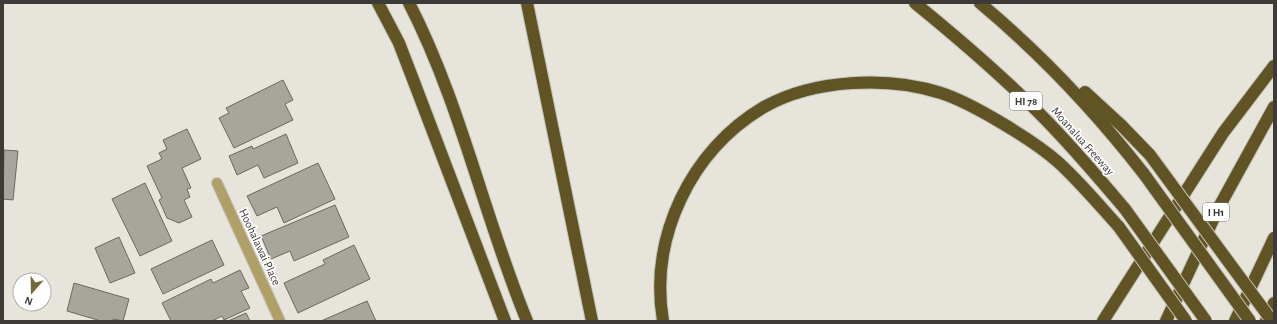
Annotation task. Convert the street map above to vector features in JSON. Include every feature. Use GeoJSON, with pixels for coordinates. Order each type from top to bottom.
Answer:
{"type":"FeatureCollection","features":[{"type":"Feature","properties":{"kind":"highway"},"geometry":{"type":"LineString","coordinates":[[378,3],[399,43],[505,321]]}},
{"type":"Feature","properties":{"kind":"highway"},"geometry":{"type":"LineString","coordinates":[[409,3],[432,51],[509,277],[527,321]]}},
{"type":"Feature","properties":{"kind":"highway"},"geometry":{"type":"LineString","coordinates":[[527,3],[592,321]]}},
{"type":"Feature","properties":{"kind":"highway","name":"Moanalua Freeway"},"geometry":{"type":"LineString","coordinates":[[915,3],[996,72],[1080,155],[1125,209],[1206,321]]}},
{"type":"Feature","properties":{"kind":"highway","name":"Moanalua Freeway"},"geometry":{"type":"LineString","coordinates":[[980,3],[1068,84],[1110,130],[1144,174],[1250,321]]}},
{"type":"Feature","properties":{"kind":"highway"},"geometry":{"type":"LineString","coordinates":[[1000,20],[1122,126],[1150,156],[1272,321]]}},
{"type":"Feature","properties":{"kind":"highway"},"geometry":{"type":"LineString","coordinates":[[1103,321],[1223,133],[1274,66]]}},
{"type":"Feature","properties":{"kind":"highway"},"geometry":{"type":"LineString","coordinates":[[663,321],[659,287],[662,258],[673,218],[683,193],[697,169],[715,147],[737,126],[765,107],[798,93],[835,85],[868,82],[908,85],[942,93],[981,112],[1020,135],[1057,161],[1119,227],[1186,321]]}},
{"type":"Feature","properties":{"kind":"highway","name":"I H1"},"geometry":{"type":"LineString","coordinates":[[1166,321],[1219,206],[1274,107]]}},
{"type":"Feature","properties":{"kind":"highway"},"geometry":{"type":"LineString","coordinates":[[1235,321],[1274,238]]}},
{"type":"Feature","properties":{"kind":"highway"},"geometry":{"type":"LineString","coordinates":[[1266,321],[1274,303]]}},
{"type":"Feature","properties":{"kind":"street","name":"Hoohalawai Place"},"geometry":{"type":"LineString","coordinates":[[217,183],[280,321]]}},
{"type":"Feature","properties":{"kind":"building"},"geometry":{"type":"Polygon","coordinates":[[[283,80],[293,100],[285,104],[293,120],[234,148],[219,118],[229,113],[226,108],[283,80]]]}},
{"type":"Feature","properties":{"kind":"building"},"geometry":{"type":"Polygon","coordinates":[[[187,129],[201,159],[182,168],[191,188],[187,189],[190,197],[184,200],[192,217],[179,223],[167,218],[159,200],[162,198],[147,166],[162,159],[159,153],[167,149],[163,140],[187,129]]]}},
{"type":"Feature","properties":{"kind":"building"},"geometry":{"type":"Polygon","coordinates":[[[286,134],[298,163],[264,178],[258,165],[237,175],[229,156],[252,146],[253,149],[286,134]]]}},
{"type":"Feature","properties":{"kind":"building"},"geometry":{"type":"Polygon","coordinates":[[[4,150],[18,151],[13,200],[3,199],[4,150]]]}},
{"type":"Feature","properties":{"kind":"building"},"geometry":{"type":"Polygon","coordinates":[[[318,163],[335,199],[284,223],[277,207],[257,216],[247,196],[318,163]]]}},
{"type":"Feature","properties":{"kind":"building"},"geometry":{"type":"Polygon","coordinates":[[[145,183],[172,241],[140,256],[112,199],[145,183]]]}},
{"type":"Feature","properties":{"kind":"building"},"geometry":{"type":"Polygon","coordinates":[[[335,205],[349,237],[294,261],[290,251],[271,259],[261,236],[335,205]]]}},
{"type":"Feature","properties":{"kind":"building"},"geometry":{"type":"Polygon","coordinates":[[[119,237],[135,273],[110,283],[95,248],[119,237]]]}},
{"type":"Feature","properties":{"kind":"building"},"geometry":{"type":"Polygon","coordinates":[[[212,240],[224,265],[163,294],[151,269],[212,240]]]}},
{"type":"Feature","properties":{"kind":"building"},"geometry":{"type":"Polygon","coordinates":[[[354,245],[370,279],[298,313],[284,283],[325,264],[323,260],[354,245]]]}},
{"type":"Feature","properties":{"kind":"building"},"geometry":{"type":"Polygon","coordinates":[[[240,270],[249,288],[241,291],[250,308],[224,320],[222,316],[212,321],[171,321],[162,303],[211,279],[213,283],[240,270]]]}},
{"type":"Feature","properties":{"kind":"building"},"geometry":{"type":"Polygon","coordinates":[[[74,283],[129,299],[123,321],[113,319],[113,321],[101,321],[67,311],[74,283]]]}},
{"type":"Feature","properties":{"kind":"building"},"geometry":{"type":"Polygon","coordinates":[[[367,301],[376,321],[321,321],[367,301]]]}},
{"type":"Feature","properties":{"kind":"building"},"geometry":{"type":"Polygon","coordinates":[[[246,313],[250,321],[228,321],[246,313]]]}}]}
